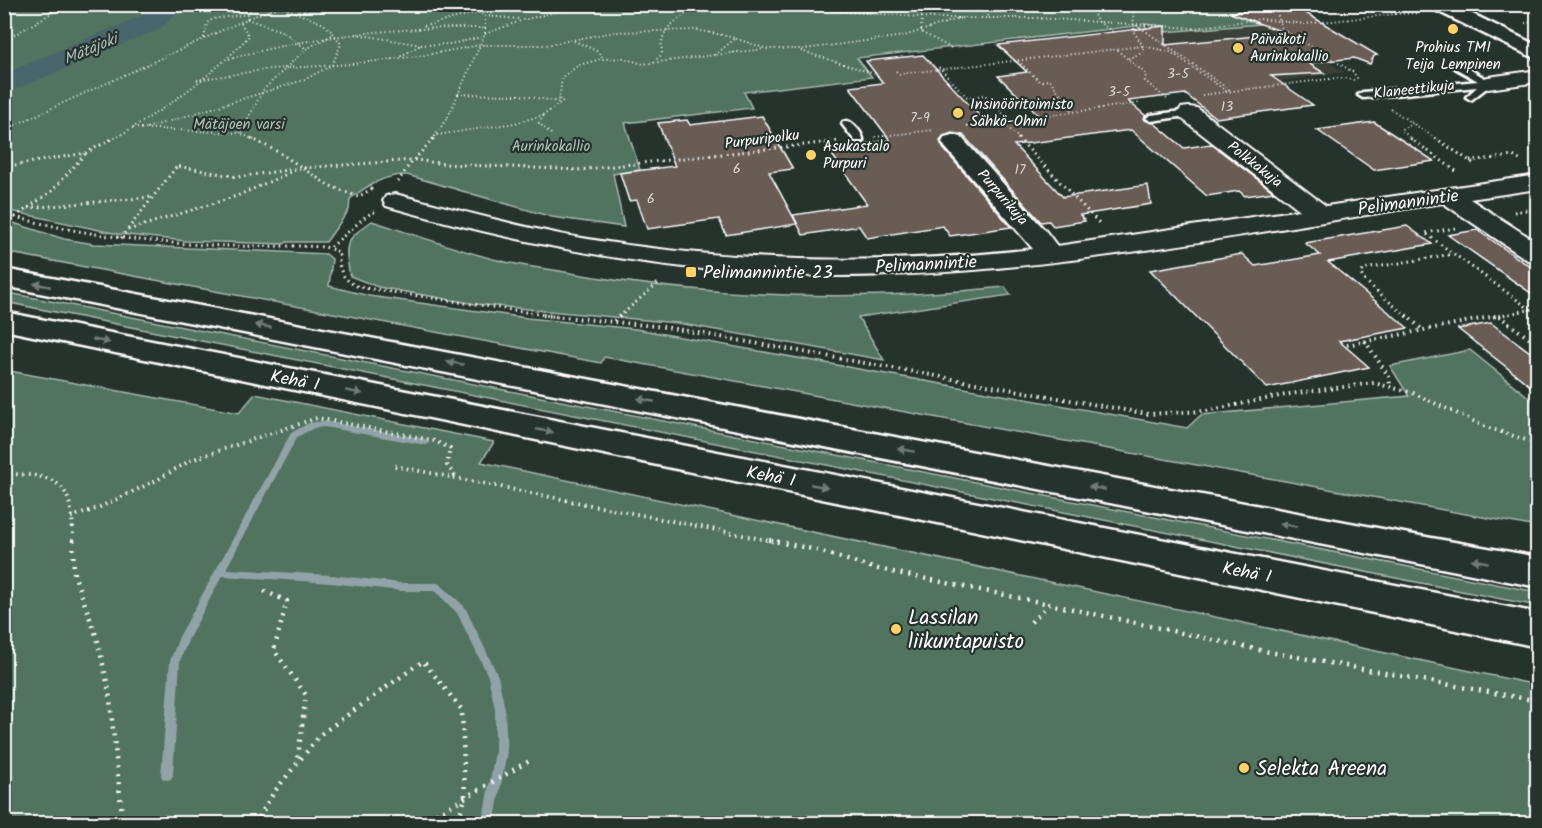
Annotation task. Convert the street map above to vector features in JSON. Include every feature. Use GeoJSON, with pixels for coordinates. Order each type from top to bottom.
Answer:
{"type":"FeatureCollection","features":[{"type":"Feature","properties":{"kind":"main road"},"geometry":{"type":"LineString","coordinates":[[1437,4],[1538,54]]}},
{"type":"Feature","properties":{"kind":"main road"},"geometry":{"type":"LineString","coordinates":[[1457,4],[1538,44]]}},
{"type":"Feature","properties":{"kind":"main road"},"geometry":{"type":"LineString","coordinates":[[4,278],[692,408],[1408,549],[1538,572]]}},
{"type":"Feature","properties":{"kind":"main road","name":"Kehä I"},"geometry":{"type":"LineString","coordinates":[[4,321],[1538,630]]}},
{"type":"Feature","properties":{"kind":"street","name":"Klaneettikuja"},"geometry":{"type":"LineString","coordinates":[[1488,83],[1538,76]]}},
{"type":"Feature","properties":{"kind":"street","name":"Polkkakuja"},"geometry":{"type":"LineString","coordinates":[[1177,104],[1320,214]]}},
{"type":"Feature","properties":{"kind":"street","name":"Purpurikuja"},"geometry":{"type":"LineString","coordinates":[[951,132],[1050,255]]}},
{"type":"Feature","properties":{"kind":"street","name":"Pelimannintie"},"geometry":{"type":"LineString","coordinates":[[388,192],[493,229],[625,254],[708,262],[882,267],[1095,250],[1538,182]]}},
{"type":"Feature","properties":{"kind":"street"},"geometry":{"type":"LineString","coordinates":[[1448,196],[1538,255]]}},
{"type":"Feature","properties":{"kind":"lane"},"geometry":{"type":"LineString","coordinates":[[1458,66],[1488,83],[1471,97]]}},
{"type":"Feature","properties":{"kind":"lane","name":"Klaneettikuja"},"geometry":{"type":"LineString","coordinates":[[1367,95],[1488,83]]}},
{"type":"Feature","properties":{"kind":"lane"},"geometry":{"type":"LineString","coordinates":[[1151,118],[1177,104]]}},
{"type":"Feature","properties":{"kind":"lane"},"geometry":{"type":"LineString","coordinates":[[847,124],[859,139]]}},
{"type":"Feature","properties":{"kind":"path"},"geometry":{"type":"LineString","coordinates":[[4,40],[67,4]]}},
{"type":"Feature","properties":{"kind":"path"},"geometry":{"type":"LineString","coordinates":[[247,19],[252,4]]}},
{"type":"Feature","properties":{"kind":"path"},"geometry":{"type":"LineString","coordinates":[[4,130],[240,22],[287,4]]}},
{"type":"Feature","properties":{"kind":"path"},"geometry":{"type":"LineString","coordinates":[[468,4],[485,16],[523,20]]}},
{"type":"Feature","properties":{"kind":"path"},"geometry":{"type":"LineString","coordinates":[[418,27],[499,4]]}},
{"type":"Feature","properties":{"kind":"path"},"geometry":{"type":"LineString","coordinates":[[347,33],[421,45],[451,44],[484,35],[523,20],[587,4]]}},
{"type":"Feature","properties":{"kind":"path"},"geometry":{"type":"LineString","coordinates":[[654,63],[662,54],[660,42],[664,31],[671,23],[693,8],[688,4]]}},
{"type":"Feature","properties":{"kind":"path"},"geometry":{"type":"LineString","coordinates":[[798,4],[837,11],[922,17],[1097,21],[1194,28],[1260,20],[1305,24],[1406,14]]}},
{"type":"Feature","properties":{"kind":"path"},"geometry":{"type":"LineString","coordinates":[[856,4],[868,12]]}},
{"type":"Feature","properties":{"kind":"path"},"geometry":{"type":"LineString","coordinates":[[988,17],[994,4]]}},
{"type":"Feature","properties":{"kind":"path"},"geometry":{"type":"LineString","coordinates":[[1098,4],[1094,15],[1097,21],[1113,32]]}},
{"type":"Feature","properties":{"kind":"path"},"geometry":{"type":"LineString","coordinates":[[1127,59],[1144,52],[1134,32],[1133,4]]}},
{"type":"Feature","properties":{"kind":"path"},"geometry":{"type":"LineString","coordinates":[[1274,4],[1282,29],[1353,72],[1367,95],[1472,162],[1513,156],[1521,161]]}},
{"type":"Feature","properties":{"kind":"path"},"geometry":{"type":"LineString","coordinates":[[147,128],[304,80],[332,64],[341,44],[334,34],[324,24],[282,7]]}},
{"type":"Feature","properties":{"kind":"path"},"geometry":{"type":"LineString","coordinates":[[1395,14],[1397,9],[1410,7]]}},
{"type":"Feature","properties":{"kind":"path"},"geometry":{"type":"LineString","coordinates":[[204,39],[207,23],[213,19],[249,14]]}},
{"type":"Feature","properties":{"kind":"path"},"geometry":{"type":"LineString","coordinates":[[331,247],[366,216],[436,136],[480,45],[484,35],[485,16]]}},
{"type":"Feature","properties":{"kind":"path"},"geometry":{"type":"LineString","coordinates":[[921,32],[922,17]]}},
{"type":"Feature","properties":{"kind":"path"},"geometry":{"type":"LineString","coordinates":[[559,102],[560,83],[567,72],[585,63],[603,58],[637,60],[643,64],[712,57],[767,48],[798,49],[881,40],[921,32],[961,18]]}},
{"type":"Feature","properties":{"kind":"path"},"geometry":{"type":"LineString","coordinates":[[247,19],[284,32],[306,49]]}},
{"type":"Feature","properties":{"kind":"path"},"geometry":{"type":"LineString","coordinates":[[4,167],[86,153],[132,128],[226,60],[249,36],[240,22]]}},
{"type":"Feature","properties":{"kind":"path"},"geometry":{"type":"LineString","coordinates":[[1526,23],[1538,22]]}},
{"type":"Feature","properties":{"kind":"path"},"geometry":{"type":"LineString","coordinates":[[1134,24],[1140,26],[1229,91]]}},
{"type":"Feature","properties":{"kind":"path"},"geometry":{"type":"LineString","coordinates":[[226,60],[279,43],[334,34],[418,27],[485,28]]}},
{"type":"Feature","properties":{"kind":"path"},"geometry":{"type":"LineString","coordinates":[[197,80],[285,68],[398,58],[480,45],[546,45],[614,32],[713,32],[767,48]]}},
{"type":"Feature","properties":{"kind":"path"},"geometry":{"type":"LineString","coordinates":[[921,32],[952,49]]}},
{"type":"Feature","properties":{"kind":"path"},"geometry":{"type":"LineString","coordinates":[[240,133],[262,92],[306,49],[334,34]]}},
{"type":"Feature","properties":{"kind":"path"},"geometry":{"type":"LineString","coordinates":[[712,57],[724,50],[736,38]]}},
{"type":"Feature","properties":{"kind":"path"},"geometry":{"type":"LineString","coordinates":[[574,41],[597,51],[603,58]]}},
{"type":"Feature","properties":{"kind":"path"},"geometry":{"type":"LineString","coordinates":[[398,58],[421,45]]}},
{"type":"Feature","properties":{"kind":"path"},"geometry":{"type":"LineString","coordinates":[[896,71],[898,74],[1143,46],[1171,52],[1229,91],[1336,78],[1359,81]]}},
{"type":"Feature","properties":{"kind":"path"},"geometry":{"type":"LineString","coordinates":[[798,49],[876,74]]}},
{"type":"Feature","properties":{"kind":"path"},"geometry":{"type":"LineString","coordinates":[[1116,50],[1146,75],[1145,81],[1177,104]]}},
{"type":"Feature","properties":{"kind":"path"},"geometry":{"type":"LineString","coordinates":[[1018,60],[1039,81],[1050,80],[1073,112]]}},
{"type":"Feature","properties":{"kind":"path"},"geometry":{"type":"LineString","coordinates":[[940,68],[966,97],[985,95],[1009,120]]}},
{"type":"Feature","properties":{"kind":"path"},"geometry":{"type":"LineString","coordinates":[[458,93],[519,95],[559,102]]}},
{"type":"Feature","properties":{"kind":"path"},"geometry":{"type":"LineString","coordinates":[[551,134],[539,123],[544,115],[564,100]]}},
{"type":"Feature","properties":{"kind":"path"},"geometry":{"type":"LineString","coordinates":[[1157,102],[1177,104]]}},
{"type":"Feature","properties":{"kind":"path","name":"Purpuripolku"},"geometry":{"type":"LineString","coordinates":[[152,197],[177,166],[238,177],[302,168],[415,160],[444,164],[578,170],[859,139],[951,132],[1002,121],[1145,103]]}},
{"type":"Feature","properties":{"kind":"path"},"geometry":{"type":"LineString","coordinates":[[436,136],[514,123],[544,115]]}},
{"type":"Feature","properties":{"kind":"path"},"geometry":{"type":"LineString","coordinates":[[1002,121],[1101,225]]}},
{"type":"Feature","properties":{"kind":"path"},"geometry":{"type":"LineString","coordinates":[[1413,124],[1403,127],[1401,129],[1403,134],[1456,171]]}},
{"type":"Feature","properties":{"kind":"path"},"geometry":{"type":"LineString","coordinates":[[132,128],[240,133],[280,153],[328,185],[358,198],[388,192]]}},
{"type":"Feature","properties":{"kind":"path"},"geometry":{"type":"LineString","coordinates":[[15,217],[52,191],[86,153]]}},
{"type":"Feature","properties":{"kind":"path"},"geometry":{"type":"LineString","coordinates":[[128,230],[241,194],[302,168]]}},
{"type":"Feature","properties":{"kind":"path"},"geometry":{"type":"LineString","coordinates":[[28,208],[152,197]]}},
{"type":"Feature","properties":{"kind":"path"},"geometry":{"type":"LineString","coordinates":[[121,238],[152,197]]}},
{"type":"Feature","properties":{"kind":"path"},"geometry":{"type":"LineString","coordinates":[[1516,211],[1538,208]]}},
{"type":"Feature","properties":{"kind":"path"},"geometry":{"type":"LineString","coordinates":[[4,214],[121,238],[219,246],[331,247],[339,252],[339,272],[342,279],[359,287],[530,314],[665,327],[1147,414],[1206,411],[1290,394],[1358,384],[1390,385],[1413,393],[1505,435],[1538,444]]}},
{"type":"Feature","properties":{"kind":"path"},"geometry":{"type":"LineString","coordinates":[[1489,222],[1425,233],[1531,310]]}},
{"type":"Feature","properties":{"kind":"path"},"geometry":{"type":"LineString","coordinates":[[1424,330],[1363,279],[1361,274],[1364,269],[1370,267],[1453,254]]}},
{"type":"Feature","properties":{"kind":"path"},"geometry":{"type":"LineString","coordinates":[[614,321],[658,282]]}},
{"type":"Feature","properties":{"kind":"path"},"geometry":{"type":"LineString","coordinates":[[1347,345],[1538,308]]}},
{"type":"Feature","properties":{"kind":"path"},"geometry":{"type":"LineString","coordinates":[[1499,316],[1538,345]]}},
{"type":"Feature","properties":{"kind":"path"},"geometry":{"type":"LineString","coordinates":[[1365,341],[1389,377],[1390,385]]}},
{"type":"Feature","properties":{"kind":"path"},"geometry":{"type":"LineString","coordinates":[[71,517],[96,509],[137,490],[191,460],[317,418],[432,440],[450,448],[447,465],[455,476]]}},
{"type":"Feature","properties":{"kind":"path"},"geometry":{"type":"LineString","coordinates":[[395,466],[455,476],[585,505],[812,549],[873,568],[1264,651],[1538,701]]}},
{"type":"Feature","properties":{"kind":"path"},"geometry":{"type":"LineString","coordinates":[[4,474],[32,474],[50,479],[66,491],[71,502],[75,574],[100,646],[114,721],[123,824]]}},
{"type":"Feature","properties":{"kind":"path"},"geometry":{"type":"LineString","coordinates":[[264,591],[287,601],[274,650],[306,695],[297,765]]}},
{"type":"Feature","properties":{"kind":"path"},"geometry":{"type":"LineString","coordinates":[[1031,622],[1049,604]]}},
{"type":"Feature","properties":{"kind":"path"},"geometry":{"type":"LineString","coordinates":[[255,824],[274,792],[321,734],[423,661],[462,710],[465,798],[457,824]]}},
{"type":"Feature","properties":{"kind":"path"},"geometry":{"type":"LineString","coordinates":[[390,824],[438,813],[531,760]]}},
{"type":"Feature","properties":{"kind":"shaded area","name":"Päiväkoti Aurinkokallio"},"geometry":{"type":"Polygon","coordinates":[[[1249,5],[1251,14],[1345,72],[1226,89],[1153,37],[1143,24],[1249,5]]]}},
{"type":"Feature","properties":{"kind":"green space"},"geometry":{"type":"Polygon","coordinates":[[[1249,4],[1251,14],[1242,18],[1261,24],[1165,32],[1164,26],[1144,24],[1153,37],[1137,26],[857,58],[872,77],[744,92],[752,108],[625,123],[640,170],[613,174],[624,227],[552,217],[407,175],[391,176],[376,182],[350,199],[349,210],[326,242],[287,242],[284,244],[186,241],[118,234],[5,210],[4,5],[1249,4]]]}},
{"type":"Feature","properties":{"kind":"green space"},"geometry":{"type":"Polygon","coordinates":[[[4,220],[64,239],[94,244],[326,254],[332,259],[329,286],[369,296],[527,318],[636,329],[1187,428],[1201,415],[1409,396],[1390,366],[1470,350],[1537,404],[1537,527],[604,357],[601,363],[5,252],[4,220]]]}},
{"type":"Feature","properties":{"kind":"green space"},"geometry":{"type":"Polygon","coordinates":[[[372,221],[447,246],[502,261],[678,288],[841,296],[951,292],[1005,287],[1011,295],[858,317],[884,360],[677,323],[475,304],[378,287],[350,276],[347,256],[351,238],[372,221]]]}},
{"type":"Feature","properties":{"kind":"green space"},"geometry":{"type":"Polygon","coordinates":[[[4,292],[1537,592],[1537,606],[5,302],[4,292]]]}},
{"type":"Feature","properties":{"kind":"green space"},"geometry":{"type":"Polygon","coordinates":[[[4,370],[239,413],[255,394],[494,442],[481,462],[1537,685],[1537,823],[5,823],[4,370]]]}},
{"type":"Feature","properties":{"kind":"building"},"geometry":{"type":"Polygon","coordinates":[[[1294,6],[1377,55],[1370,64],[1354,58],[1308,63],[1324,73],[1271,76],[1313,105],[1216,118],[1185,94],[1128,101],[1146,116],[1145,120],[1154,123],[1184,148],[1211,144],[1274,192],[1245,196],[1239,191],[1207,196],[1131,130],[1014,145],[1063,197],[1148,185],[1151,204],[1080,215],[1085,221],[1053,226],[1049,221],[1041,222],[963,135],[952,133],[943,136],[940,141],[943,148],[1011,227],[950,236],[943,226],[867,238],[859,226],[803,235],[793,215],[867,204],[828,149],[890,140],[850,87],[883,83],[866,61],[923,55],[989,126],[1042,119],[998,76],[1027,72],[998,45],[1165,26],[1165,45],[1286,33],[1230,13],[1294,6]]]}},
{"type":"Feature","properties":{"kind":"building"},"geometry":{"type":"Polygon","coordinates":[[[762,116],[793,169],[769,172],[797,224],[726,235],[719,219],[647,229],[637,200],[629,201],[620,173],[675,166],[658,123],[687,120],[690,125],[762,116]]]}},
{"type":"Feature","properties":{"kind":"building"},"geometry":{"type":"Polygon","coordinates":[[[1374,122],[1434,161],[1374,170],[1317,130],[1374,122]]]}},
{"type":"Feature","properties":{"kind":"building"},"geometry":{"type":"Polygon","coordinates":[[[1407,226],[1432,244],[1328,262],[1408,328],[1339,341],[1369,367],[1267,388],[1150,270],[1242,254],[1255,266],[1320,255],[1305,243],[1407,226]]]}},
{"type":"Feature","properties":{"kind":"building"},"geometry":{"type":"Polygon","coordinates":[[[1477,230],[1538,272],[1538,298],[1448,235],[1477,230]]]}},
{"type":"Feature","properties":{"kind":"building"},"geometry":{"type":"Polygon","coordinates":[[[1491,323],[1538,358],[1538,392],[1458,329],[1491,323]]]}},
{"type":"Feature","properties":{"kind":"waterway","name":"Mätäjoki"},"geometry":{"type":"LineString","coordinates":[[4,85],[151,22],[173,4]]}},
{"type":"Feature","properties":{"kind":"waterway"},"geometry":{"type":"LineString","coordinates":[[163,14],[234,4]]}},
{"type":"Feature","properties":{"kind":"waterway"},"geometry":{"type":"LineString","coordinates":[[167,775],[175,661],[184,637],[294,435],[312,425],[324,424],[426,442]]}},
{"type":"Feature","properties":{"kind":"waterway"},"geometry":{"type":"LineString","coordinates":[[220,572],[331,579],[401,587],[437,587],[461,610],[493,676],[500,709],[501,752],[488,824]]}},
{"type":"Feature","properties":{"kind":"place","name":"Prohius TMI Teija Lempinen"},"geometry":{"type":"Point","coordinates":[1453,29]}},
{"type":"Feature","properties":{"kind":"place","name":"Päiväkoti Aurinkokallio"},"geometry":{"type":"Point","coordinates":[1238,48]}},
{"type":"Feature","properties":{"kind":"place","name":"Insinööritoimisto Sähkö-Ohmi"},"geometry":{"type":"Point","coordinates":[958,113]}},
{"type":"Feature","properties":{"kind":"place","name":"Asukastalo Purpuri"},"geometry":{"type":"Point","coordinates":[811,155]}},
{"type":"Feature","properties":{"kind":"place","name":"Pelimannintie 23"},"geometry":{"type":"Point","coordinates":[691,272]}},
{"type":"Feature","properties":{"kind":"place","name":"Lassilan liikuntapuisto"},"geometry":{"type":"Point","coordinates":[896,629]}},
{"type":"Feature","properties":{"kind":"place","name":"Selekta Areena"},"geometry":{"type":"Point","coordinates":[1244,768]}},
{"type":"Feature","properties":{"kind":"park label","name":"Mätäjoen varsi"},"geometry":{"type":"Point","coordinates":[239,124]}},
{"type":"Feature","properties":{"kind":"park label","name":"Aurinkokallio"},"geometry":{"type":"Point","coordinates":[551,146]}}]}
